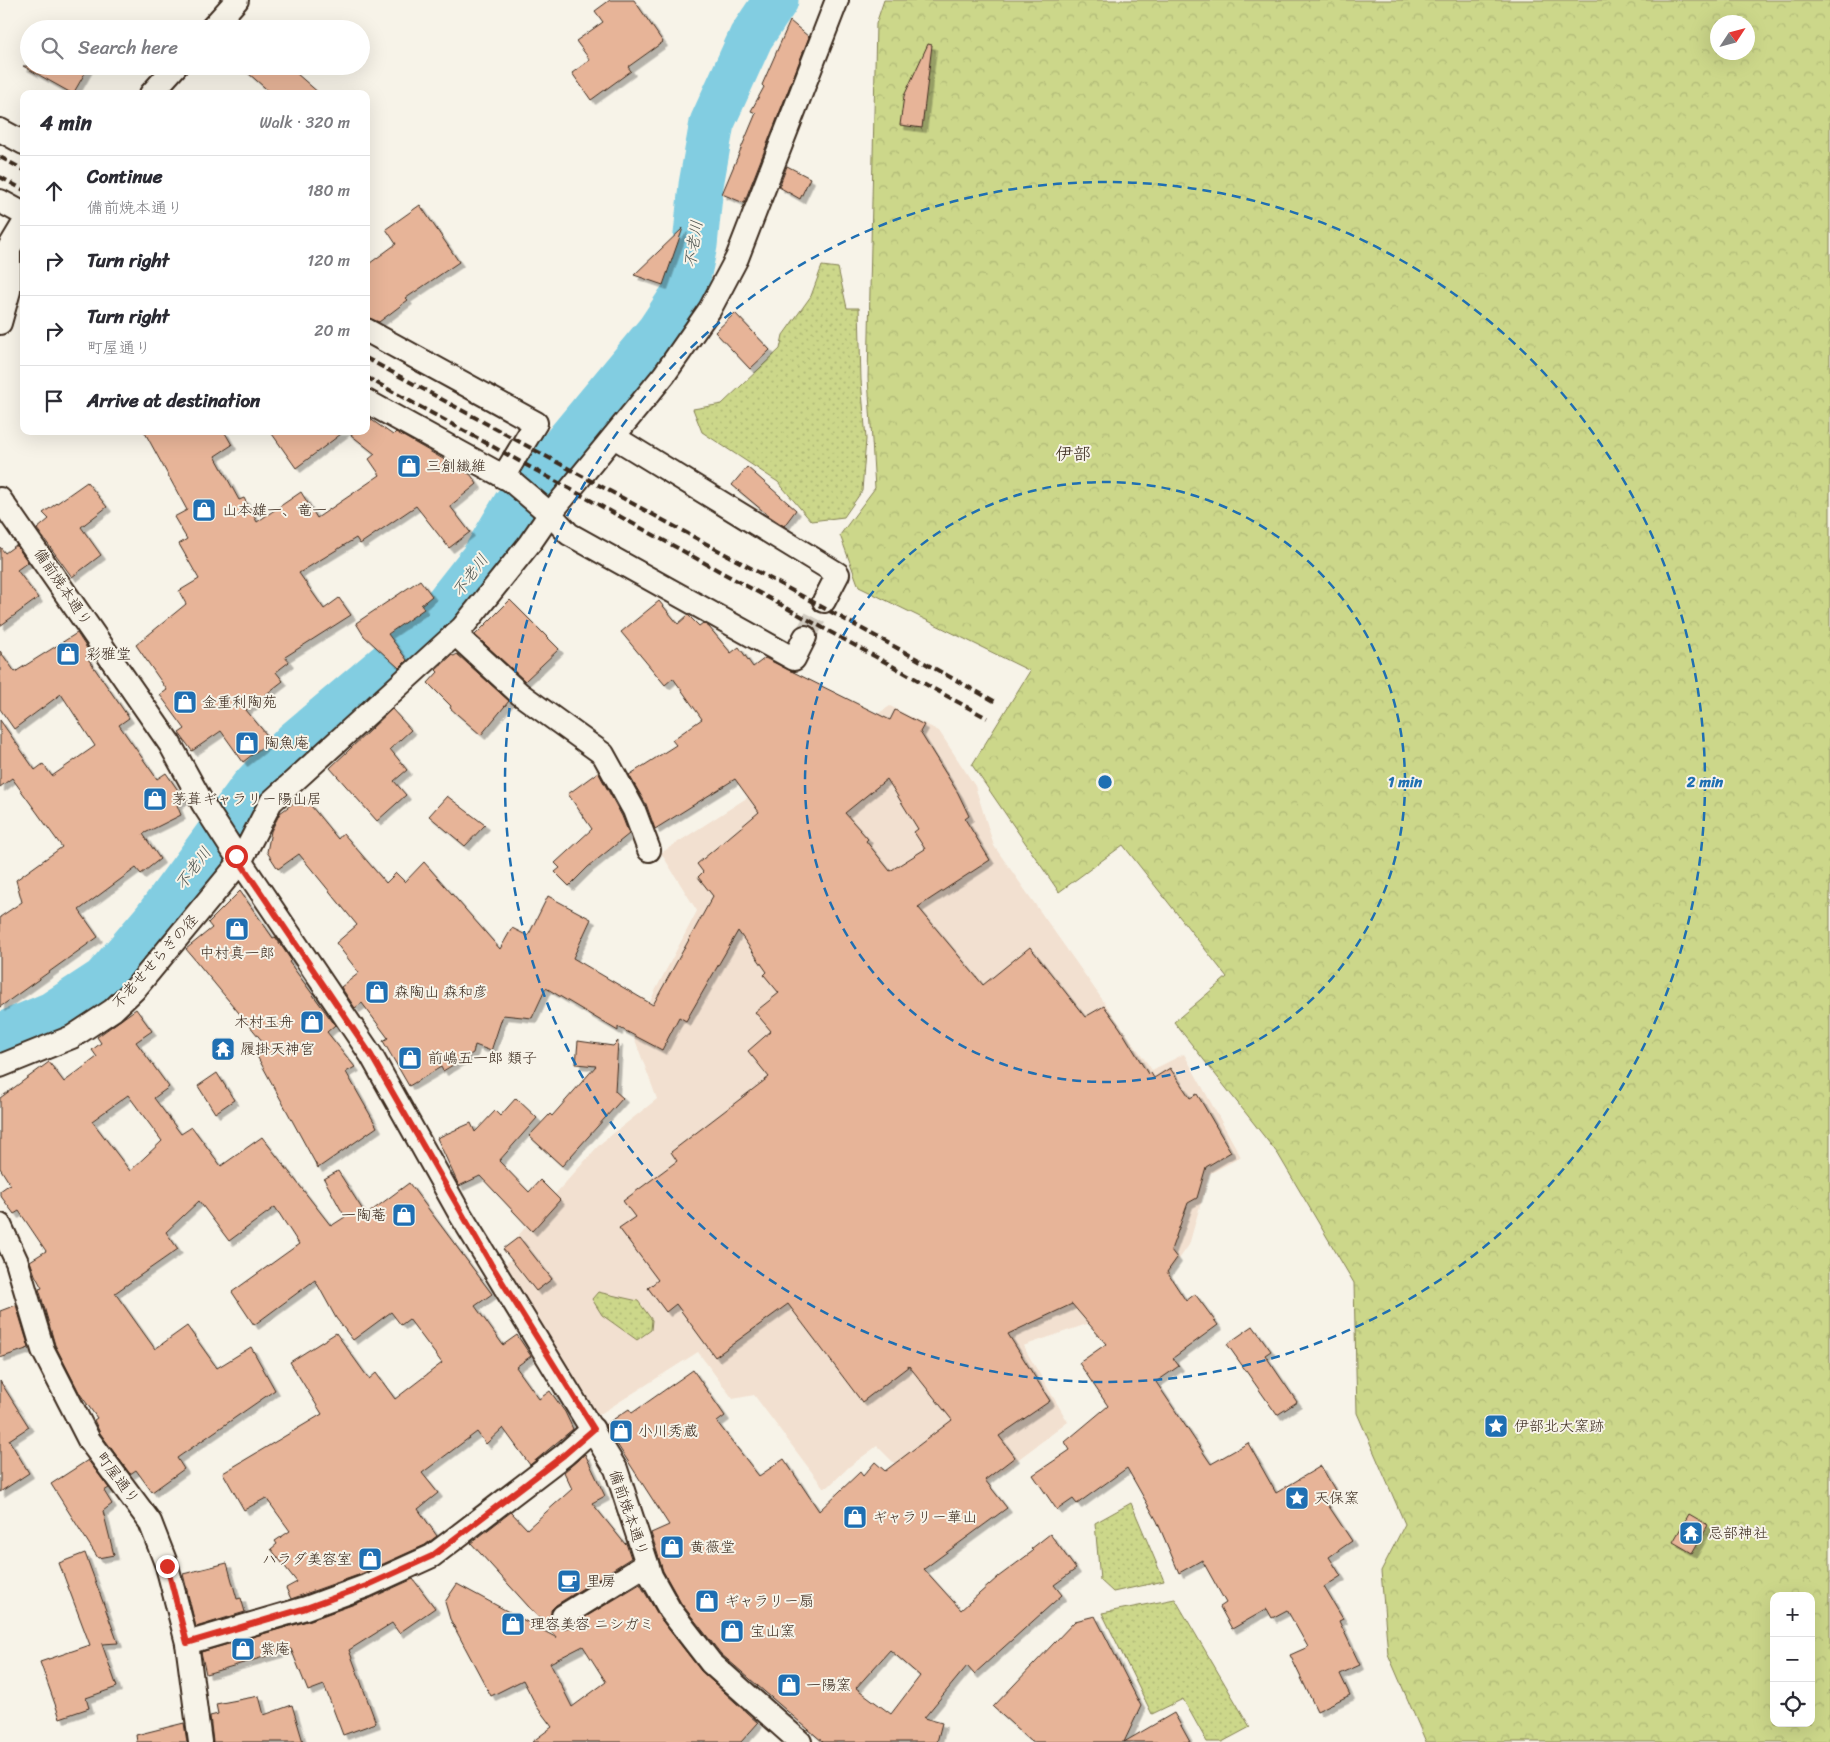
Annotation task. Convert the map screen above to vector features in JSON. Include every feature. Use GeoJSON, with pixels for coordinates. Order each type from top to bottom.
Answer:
{"type":"FeatureCollection","features":[{"type":"Feature","properties":{"kind":"street"},"geometry":{"type":"LineString","coordinates":[[219,20],[237,0]]}},
{"type":"Feature","properties":{"kind":"street","name":"不老せせらぎの径"},"geometry":{"type":"LineString","coordinates":[[0,1066],[72,1037],[113,1010],[135,989],[237,857],[272,802],[455,634],[524,551],[544,509],[614,437],[664,374],[710,310],[737,258],[837,0]]}},
{"type":"Feature","properties":{"kind":"street"},"geometry":{"type":"LineString","coordinates":[[155,90],[168,75]]}},
{"type":"Feature","properties":{"kind":"street"},"geometry":{"type":"LineString","coordinates":[[0,130],[20,141]]}},
{"type":"Feature","properties":{"kind":"street"},"geometry":{"type":"LineString","coordinates":[[0,200],[20,212]]}},
{"type":"Feature","properties":{"kind":"street"},"geometry":{"type":"LineString","coordinates":[[0,324],[9,290],[9,248],[20,230]]}},
{"type":"Feature","properties":{"kind":"street"},"geometry":{"type":"LineString","coordinates":[[370,332],[536,423],[506,478]]}},
{"type":"Feature","properties":{"kind":"street"},"geometry":{"type":"LineString","coordinates":[[370,403],[506,478],[544,509],[569,534],[794,659],[805,637]]}},
{"type":"Feature","properties":{"kind":"street"},"geometry":{"type":"LineString","coordinates":[[614,437],[838,574],[824,601]]}},
{"type":"Feature","properties":{"kind":"street","name":"備前焼本通り"},"geometry":{"type":"LineString","coordinates":[[0,499],[170,744],[203,804],[237,857],[371,1055],[491,1264],[594,1429],[616,1469],[650,1576],[670,1610],[711,1663],[800,1742]]}},
{"type":"Feature","properties":{"kind":"street"},"geometry":{"type":"LineString","coordinates":[[455,634],[520,694],[603,754],[634,810],[648,850]]}},
{"type":"Feature","properties":{"kind":"street","name":"町屋通り"},"geometry":{"type":"LineString","coordinates":[[0,1225],[17,1262],[43,1350],[89,1440],[150,1522],[167,1566],[187,1643],[200,1742]]}},
{"type":"Feature","properties":{"kind":"street"},"geometry":{"type":"LineString","coordinates":[[187,1643],[306,1608],[366,1586],[432,1556],[564,1455],[594,1429]]}},
{"type":"Feature","properties":{"kind":"street"},"geometry":{"type":"LineString","coordinates":[[563,1616],[647,1564]]}},
{"type":"Feature","properties":{"kind":"shaded area"},"geometry":{"type":"Polygon","coordinates":[[[890,706],[939,731],[975,786],[994,846],[1152,1070],[1184,1054],[1241,1157],[1209,1174],[1189,1245],[1148,1303],[1023,1346],[1068,1422],[947,1513],[942,1511],[877,1446],[850,1466],[828,1487],[823,1487],[754,1395],[733,1399],[698,1352],[597,1416],[503,1266],[523,1250],[515,1239],[600,1144],[657,1099],[634,1037],[654,993],[697,911],[661,853],[890,706]]]}},
{"type":"Feature","properties":{"kind":"green space"},"geometry":{"type":"Polygon","coordinates":[[[884,0],[1830,0],[1830,1742],[1426,1742],[1388,1654],[1381,1571],[1405,1524],[1357,1413],[1354,1283],[1278,1154],[1174,1022],[1227,977],[1123,845],[1059,892],[972,765],[1030,671],[859,587],[840,535],[875,488],[868,378],[876,24],[884,0]]]}},
{"type":"Feature","properties":{"kind":"green space"},"geometry":{"type":"Polygon","coordinates":[[[822,266],[838,268],[847,308],[859,308],[861,380],[866,439],[862,491],[844,517],[811,521],[778,482],[702,432],[693,409],[722,404],[780,349],[783,335],[811,296],[822,266]]]}},
{"type":"Feature","properties":{"kind":"green space"},"geometry":{"type":"Polygon","coordinates":[[[598,1292],[638,1301],[652,1320],[651,1330],[637,1340],[602,1315],[592,1299],[598,1292]]]}},
{"type":"Feature","properties":{"kind":"green space"},"geometry":{"type":"Polygon","coordinates":[[[1131,1503],[1164,1581],[1113,1592],[1100,1580],[1095,1523],[1131,1503]]]}},
{"type":"Feature","properties":{"kind":"green space"},"geometry":{"type":"Polygon","coordinates":[[[1175,1599],[1250,1727],[1222,1742],[1207,1742],[1183,1699],[1152,1714],[1102,1613],[1175,1599]]]}},
{"type":"Feature","properties":{"kind":"building"},"geometry":{"type":"Polygon","coordinates":[[[610,0],[634,0],[663,42],[628,67],[631,71],[591,100],[572,73],[590,60],[576,41],[603,22],[595,11],[610,0]]]}},
{"type":"Feature","properties":{"kind":"building"},"geometry":{"type":"Polygon","coordinates":[[[790,21],[809,37],[744,203],[722,194],[756,113],[751,111],[764,87],[762,85],[790,21]]]}},
{"type":"Feature","properties":{"kind":"building"},"geometry":{"type":"Polygon","coordinates":[[[928,44],[932,45],[922,128],[900,125],[904,96],[928,44]]]}},
{"type":"Feature","properties":{"kind":"building"},"geometry":{"type":"Polygon","coordinates":[[[39,75],[84,75],[75,90],[66,90],[39,75]]]}},
{"type":"Feature","properties":{"kind":"building"},"geometry":{"type":"Polygon","coordinates":[[[250,75],[298,75],[315,90],[267,90],[250,75]]]}},
{"type":"Feature","properties":{"kind":"building"},"geometry":{"type":"Polygon","coordinates":[[[787,166],[810,178],[800,199],[779,187],[787,166]]]}},
{"type":"Feature","properties":{"kind":"building"},"geometry":{"type":"Polygon","coordinates":[[[420,205],[459,262],[406,298],[408,300],[379,322],[370,319],[370,263],[396,244],[386,229],[420,205]]]}},
{"type":"Feature","properties":{"kind":"building"},"geometry":{"type":"Polygon","coordinates":[[[683,228],[663,285],[634,275],[683,228]]]}},
{"type":"Feature","properties":{"kind":"building"},"geometry":{"type":"Polygon","coordinates":[[[735,313],[770,350],[750,369],[715,332],[735,313]]]}},
{"type":"Feature","properties":{"kind":"building"},"geometry":{"type":"Polygon","coordinates":[[[370,419],[393,435],[396,432],[471,475],[477,484],[450,506],[470,532],[449,548],[416,506],[360,544],[356,538],[299,573],[324,609],[339,598],[351,615],[285,657],[289,662],[276,672],[283,681],[246,710],[271,740],[243,762],[221,731],[192,751],[179,733],[185,729],[160,695],[167,690],[136,645],[186,604],[179,591],[199,579],[179,544],[187,539],[174,517],[187,510],[146,435],[226,435],[232,445],[215,456],[239,500],[244,498],[257,522],[301,492],[317,518],[380,475],[369,459],[375,454],[351,435],[370,435],[370,419]]]}},
{"type":"Feature","properties":{"kind":"building"},"geometry":{"type":"Polygon","coordinates":[[[273,435],[340,435],[296,468],[273,435]]]}},
{"type":"Feature","properties":{"kind":"building"},"geometry":{"type":"Polygon","coordinates":[[[747,467],[796,510],[784,526],[732,485],[747,467]]]}},
{"type":"Feature","properties":{"kind":"building"},"geometry":{"type":"Polygon","coordinates":[[[87,482],[107,507],[81,527],[101,555],[72,577],[37,529],[49,519],[43,513],[87,482]]]}},
{"type":"Feature","properties":{"kind":"building"},"geometry":{"type":"Polygon","coordinates":[[[16,545],[28,562],[17,570],[38,598],[0,626],[0,547],[5,553],[16,545]]]}},
{"type":"Feature","properties":{"kind":"building"},"geometry":{"type":"Polygon","coordinates":[[[420,580],[432,596],[421,605],[424,609],[388,634],[407,660],[399,668],[364,636],[356,623],[420,580]]]}},
{"type":"Feature","properties":{"kind":"building"},"geometry":{"type":"Polygon","coordinates":[[[510,600],[559,649],[525,681],[475,635],[510,600]]]}},
{"type":"Feature","properties":{"kind":"building"},"geometry":{"type":"Polygon","coordinates":[[[659,601],[678,624],[688,615],[699,626],[703,623],[709,627],[731,653],[739,647],[753,667],[765,658],[890,720],[895,710],[924,725],[920,732],[958,793],[969,816],[965,819],[990,860],[918,907],[983,985],[1030,947],[1085,1017],[1104,1006],[1148,1074],[1151,1073],[1154,1078],[1170,1068],[1190,1098],[1197,1094],[1231,1152],[1206,1167],[1197,1198],[1188,1203],[1171,1250],[1177,1258],[1167,1272],[1186,1301],[1195,1294],[1218,1325],[1173,1358],[1179,1366],[1156,1382],[1211,1464],[1248,1443],[1276,1493],[1321,1466],[1336,1492],[1324,1499],[1352,1541],[1329,1557],[1341,1576],[1324,1587],[1343,1619],[1339,1621],[1360,1665],[1340,1674],[1350,1695],[1317,1711],[1290,1655],[1308,1647],[1287,1610],[1272,1618],[1267,1609],[1232,1629],[1220,1607],[1226,1603],[1202,1560],[1179,1573],[1157,1521],[1127,1468],[1077,1504],[1073,1499],[1057,1510],[1033,1475],[1070,1450],[1065,1442],[1108,1406],[1079,1363],[1106,1344],[1072,1304],[1008,1334],[1050,1401],[999,1436],[1015,1457],[985,1480],[1007,1508],[924,1569],[961,1610],[998,1577],[1033,1551],[1031,1549],[1050,1534],[1076,1569],[1054,1585],[1062,1595],[974,1674],[967,1666],[924,1718],[942,1723],[937,1742],[823,1742],[721,1654],[681,1603],[663,1571],[651,1533],[669,1525],[605,1425],[629,1409],[632,1413],[693,1370],[725,1416],[717,1422],[759,1476],[784,1459],[819,1511],[860,1472],[863,1476],[875,1462],[885,1471],[952,1420],[909,1366],[862,1402],[788,1304],[715,1357],[676,1304],[666,1312],[648,1288],[658,1280],[619,1228],[635,1217],[623,1201],[677,1161],[671,1152],[769,1077],[748,1051],[771,1031],[755,1012],[779,993],[764,975],[767,972],[738,931],[686,1021],[679,1017],[662,1050],[618,1027],[618,1031],[546,988],[532,1018],[503,1015],[491,1051],[475,1045],[473,1053],[443,1071],[441,1067],[409,1086],[383,1041],[388,1038],[362,1003],[355,1008],[341,987],[359,973],[336,943],[357,925],[299,854],[278,869],[267,852],[271,831],[280,813],[303,796],[338,839],[343,833],[386,883],[396,873],[405,882],[424,862],[500,949],[512,928],[528,936],[548,896],[591,919],[573,958],[653,1005],[713,896],[698,877],[703,872],[697,864],[759,812],[735,779],[655,829],[646,804],[629,775],[676,745],[672,740],[702,719],[673,678],[665,685],[621,632],[659,601]],[[887,779],[845,813],[868,839],[866,841],[890,871],[925,849],[914,832],[918,829],[887,779]],[[890,1650],[856,1688],[891,1714],[920,1676],[890,1650]]]}},
{"type":"Feature","properties":{"kind":"building"},"geometry":{"type":"Polygon","coordinates":[[[77,633],[90,653],[86,656],[129,718],[119,725],[157,779],[166,773],[184,799],[177,805],[181,815],[143,834],[160,859],[141,874],[136,868],[79,910],[98,937],[0,1007],[0,917],[22,902],[16,880],[62,847],[12,778],[0,787],[0,720],[35,770],[43,764],[52,776],[95,746],[61,694],[14,729],[0,709],[0,651],[15,672],[77,633]]]}},
{"type":"Feature","properties":{"kind":"building"},"geometry":{"type":"Polygon","coordinates":[[[457,654],[509,701],[481,735],[450,708],[451,706],[428,683],[438,672],[436,670],[452,655],[457,654]]]}},
{"type":"Feature","properties":{"kind":"building"},"geometry":{"type":"Polygon","coordinates":[[[392,709],[411,730],[390,749],[407,770],[394,781],[406,795],[377,821],[330,768],[392,709]]]}},
{"type":"Feature","properties":{"kind":"building"},"geometry":{"type":"Polygon","coordinates":[[[598,772],[622,816],[629,834],[588,867],[569,886],[555,872],[560,868],[555,863],[592,829],[568,794],[598,772]]]}},
{"type":"Feature","properties":{"kind":"building"},"geometry":{"type":"Polygon","coordinates":[[[447,796],[485,825],[465,846],[429,816],[447,796]]]}},
{"type":"Feature","properties":{"kind":"building"},"geometry":{"type":"Polygon","coordinates":[[[240,891],[273,938],[276,938],[291,960],[289,962],[335,1025],[327,1032],[355,1067],[346,1072],[377,1127],[318,1168],[257,1056],[268,1048],[186,949],[212,928],[208,923],[240,891]]]}},
{"type":"Feature","properties":{"kind":"building"},"geometry":{"type":"Polygon","coordinates":[[[136,1009],[152,1031],[136,1042],[169,1087],[154,1098],[181,1134],[192,1127],[221,1166],[262,1137],[331,1226],[345,1217],[324,1179],[338,1171],[366,1215],[409,1183],[492,1294],[475,1306],[503,1345],[517,1335],[531,1356],[516,1367],[539,1399],[550,1391],[565,1412],[573,1429],[530,1465],[503,1428],[486,1444],[477,1432],[422,1473],[438,1493],[418,1509],[437,1536],[425,1545],[361,1574],[291,1599],[286,1588],[297,1582],[271,1549],[277,1544],[275,1541],[290,1531],[266,1498],[244,1510],[223,1473],[322,1414],[290,1362],[336,1333],[369,1379],[376,1373],[395,1399],[442,1363],[409,1319],[401,1325],[391,1312],[353,1340],[336,1318],[315,1280],[254,1325],[232,1292],[299,1244],[275,1207],[229,1241],[199,1201],[166,1232],[178,1249],[115,1293],[155,1349],[187,1326],[217,1368],[251,1347],[275,1390],[177,1458],[184,1469],[152,1492],[136,1470],[130,1474],[100,1433],[94,1420],[97,1418],[80,1394],[55,1345],[39,1289],[42,1288],[30,1261],[46,1251],[19,1211],[14,1214],[0,1195],[0,1191],[10,1184],[0,1168],[0,1098],[49,1062],[64,1082],[97,1057],[92,1050],[101,1043],[97,1037],[136,1009]],[[128,1095],[92,1121],[130,1171],[162,1141],[128,1095]]]}},
{"type":"Feature","properties":{"kind":"building"},"geometry":{"type":"Polygon","coordinates":[[[578,1041],[613,1046],[618,1041],[615,1091],[623,1098],[562,1166],[529,1136],[550,1114],[552,1116],[596,1066],[576,1064],[578,1041]]]}},
{"type":"Feature","properties":{"kind":"building"},"geometry":{"type":"Polygon","coordinates":[[[217,1073],[234,1100],[215,1113],[198,1086],[217,1073]]]}},
{"type":"Feature","properties":{"kind":"building"},"geometry":{"type":"Polygon","coordinates":[[[516,1098],[537,1118],[499,1161],[529,1192],[540,1180],[560,1200],[532,1231],[480,1176],[459,1186],[437,1138],[471,1123],[475,1132],[495,1111],[500,1116],[516,1098]]]}},
{"type":"Feature","properties":{"kind":"building"},"geometry":{"type":"Polygon","coordinates":[[[519,1237],[552,1279],[536,1291],[503,1249],[519,1237]]]}},
{"type":"Feature","properties":{"kind":"building"},"geometry":{"type":"Polygon","coordinates":[[[16,1305],[29,1348],[0,1358],[0,1311],[16,1305]]]}},
{"type":"Feature","properties":{"kind":"building"},"geometry":{"type":"Polygon","coordinates":[[[1253,1326],[1271,1351],[1265,1355],[1297,1402],[1277,1415],[1227,1344],[1253,1326]]]}},
{"type":"Feature","properties":{"kind":"building"},"geometry":{"type":"Polygon","coordinates":[[[0,1381],[29,1427],[9,1440],[29,1473],[0,1492],[0,1381]]]}},
{"type":"Feature","properties":{"kind":"building"},"geometry":{"type":"Polygon","coordinates":[[[585,1454],[605,1496],[592,1503],[626,1543],[631,1558],[556,1605],[551,1610],[552,1622],[557,1628],[569,1627],[640,1584],[660,1618],[701,1671],[758,1723],[741,1742],[532,1742],[552,1727],[537,1707],[523,1680],[491,1696],[450,1619],[445,1602],[457,1584],[557,1638],[471,1543],[511,1512],[527,1529],[572,1489],[564,1472],[585,1454]],[[583,1646],[550,1663],[572,1707],[606,1682],[583,1646]]]}},
{"type":"Feature","properties":{"kind":"building"},"geometry":{"type":"Polygon","coordinates":[[[88,1460],[109,1488],[104,1491],[112,1504],[103,1511],[114,1555],[98,1558],[51,1484],[88,1460]]]}},
{"type":"Feature","properties":{"kind":"building"},"geometry":{"type":"Polygon","coordinates":[[[1689,1514],[1708,1525],[1692,1553],[1673,1542],[1689,1514]]]}},
{"type":"Feature","properties":{"kind":"building"},"geometry":{"type":"Polygon","coordinates":[[[85,1553],[118,1643],[102,1644],[117,1687],[86,1698],[89,1708],[60,1718],[40,1662],[90,1645],[59,1563],[85,1553]]]}},
{"type":"Feature","properties":{"kind":"building"},"geometry":{"type":"Polygon","coordinates":[[[227,1563],[237,1599],[241,1598],[245,1612],[196,1627],[183,1574],[227,1563]]]}},
{"type":"Feature","properties":{"kind":"building"},"geometry":{"type":"Polygon","coordinates":[[[413,1579],[435,1608],[399,1633],[392,1623],[349,1650],[376,1723],[343,1735],[324,1685],[308,1691],[291,1649],[206,1674],[201,1652],[311,1620],[371,1598],[413,1579]]]}},
{"type":"Feature","properties":{"kind":"building"},"geometry":{"type":"Polygon","coordinates":[[[1095,1616],[1141,1706],[1124,1742],[1032,1742],[993,1707],[1075,1621],[1095,1616]]]}},
{"type":"Feature","properties":{"kind":"building"},"geometry":{"type":"Polygon","coordinates":[[[259,1696],[264,1715],[292,1705],[303,1742],[213,1742],[210,1716],[218,1714],[216,1704],[259,1696]]]}},
{"type":"Feature","properties":{"kind":"building"},"geometry":{"type":"Polygon","coordinates":[[[1174,1713],[1190,1742],[1124,1742],[1174,1713]]]}},
{"type":"Feature","properties":{"kind":"building"},"geometry":{"type":"Polygon","coordinates":[[[184,1723],[187,1742],[137,1742],[136,1735],[184,1723]]]}},
{"type":"Feature","properties":{"kind":"waterway","name":"不老川"},"geometry":{"type":"LineString","coordinates":[[0,1036],[52,1014],[104,980],[155,920],[252,788],[295,743],[423,635],[483,559],[515,505],[659,331],[685,292],[695,245],[701,185],[712,123],[751,37],[776,0]]}},
{"type":"Feature","properties":{"kind":"tunnel"},"geometry":{"type":"LineString","coordinates":[[805,637],[824,601]]}},
{"type":"Feature","properties":{"kind":"railway"},"geometry":{"type":"LineString","coordinates":[[0,157],[20,168]]}},
{"type":"Feature","properties":{"kind":"railway"},"geometry":{"type":"LineString","coordinates":[[0,177],[20,188]]}},
{"type":"Feature","properties":{"kind":"railway"},"geometry":{"type":"LineString","coordinates":[[370,360],[996,702]]}},
{"type":"Feature","properties":{"kind":"railway"},"geometry":{"type":"LineString","coordinates":[[370,379],[987,718]]}},
{"type":"Feature","properties":{"kind":"place","name":"三創繊維"},"geometry":{"type":"Point","coordinates":[409,466]}},
{"type":"Feature","properties":{"kind":"place","name":"山本雄一、竜一"},"geometry":{"type":"Point","coordinates":[204,510]}},
{"type":"Feature","properties":{"kind":"place","name":"彩雅堂"},"geometry":{"type":"Point","coordinates":[68,654]}},
{"type":"Feature","properties":{"kind":"place","name":"金重利陶苑"},"geometry":{"type":"Point","coordinates":[185,702]}},
{"type":"Feature","properties":{"kind":"place","name":"陶魚庵"},"geometry":{"type":"Point","coordinates":[247,743]}},
{"type":"Feature","properties":{"kind":"place","name":"茅葺ギャラリー陽山居"},"geometry":{"type":"Point","coordinates":[155,799]}},
{"type":"Feature","properties":{"kind":"place","name":"中村真一郎"},"geometry":{"type":"Point","coordinates":[237,929]}},
{"type":"Feature","properties":{"kind":"place","name":"森陶山 森和彦"},"geometry":{"type":"Point","coordinates":[377,992]}},
{"type":"Feature","properties":{"kind":"place","name":"木村玉舟"},"geometry":{"type":"Point","coordinates":[312,1022]}},
{"type":"Feature","properties":{"kind":"place","name":"履掛天神宮"},"geometry":{"type":"Point","coordinates":[223,1049]}},
{"type":"Feature","properties":{"kind":"place","name":"前嶋五一郎 類子"},"geometry":{"type":"Point","coordinates":[410,1058]}},
{"type":"Feature","properties":{"kind":"place","name":"一陶菴"},"geometry":{"type":"Point","coordinates":[404,1215]}},
{"type":"Feature","properties":{"kind":"place","name":"伊部北大窯跡"},"geometry":{"type":"Point","coordinates":[1496,1426]}},
{"type":"Feature","properties":{"kind":"place","name":"小川秀蔵"},"geometry":{"type":"Point","coordinates":[621,1431]}},
{"type":"Feature","properties":{"kind":"place","name":"天保窯"},"geometry":{"type":"Point","coordinates":[1297,1498]}},
{"type":"Feature","properties":{"kind":"place","name":"ギャラリー華山"},"geometry":{"type":"Point","coordinates":[855,1517]}},
{"type":"Feature","properties":{"kind":"place","name":"忌部神社"},"geometry":{"type":"Point","coordinates":[1691,1533]}},
{"type":"Feature","properties":{"kind":"place","name":"黄薇堂"},"geometry":{"type":"Point","coordinates":[672,1547]}},
{"type":"Feature","properties":{"kind":"place","name":"ハラダ美容室"},"geometry":{"type":"Point","coordinates":[370,1559]}},
{"type":"Feature","properties":{"kind":"place","name":"里房"},"geometry":{"type":"Point","coordinates":[569,1581]}},
{"type":"Feature","properties":{"kind":"place","name":"ギャラリー扇"},"geometry":{"type":"Point","coordinates":[707,1601]}},
{"type":"Feature","properties":{"kind":"place","name":"理容美容 ニシガミ"},"geometry":{"type":"Point","coordinates":[513,1624]}},
{"type":"Feature","properties":{"kind":"place","name":"宝山窯"},"geometry":{"type":"Point","coordinates":[732,1631]}},
{"type":"Feature","properties":{"kind":"place","name":"紫庵"},"geometry":{"type":"Point","coordinates":[243,1649]}},
{"type":"Feature","properties":{"kind":"place","name":"一陽窯"},"geometry":{"type":"Point","coordinates":[789,1685]}},
{"type":"Feature","properties":{"kind":"district","name":"伊部"},"geometry":{"type":"Point","coordinates":[1073,454]}},
{"type":"Feature","properties":{"kind":"route"},"geometry":{"type":"LineString","coordinates":[[167,1566],[187,1643],[306,1608],[366,1586],[432,1556],[564,1455],[594,1429],[460,1214],[371,1055],[236,856]]}}]}
